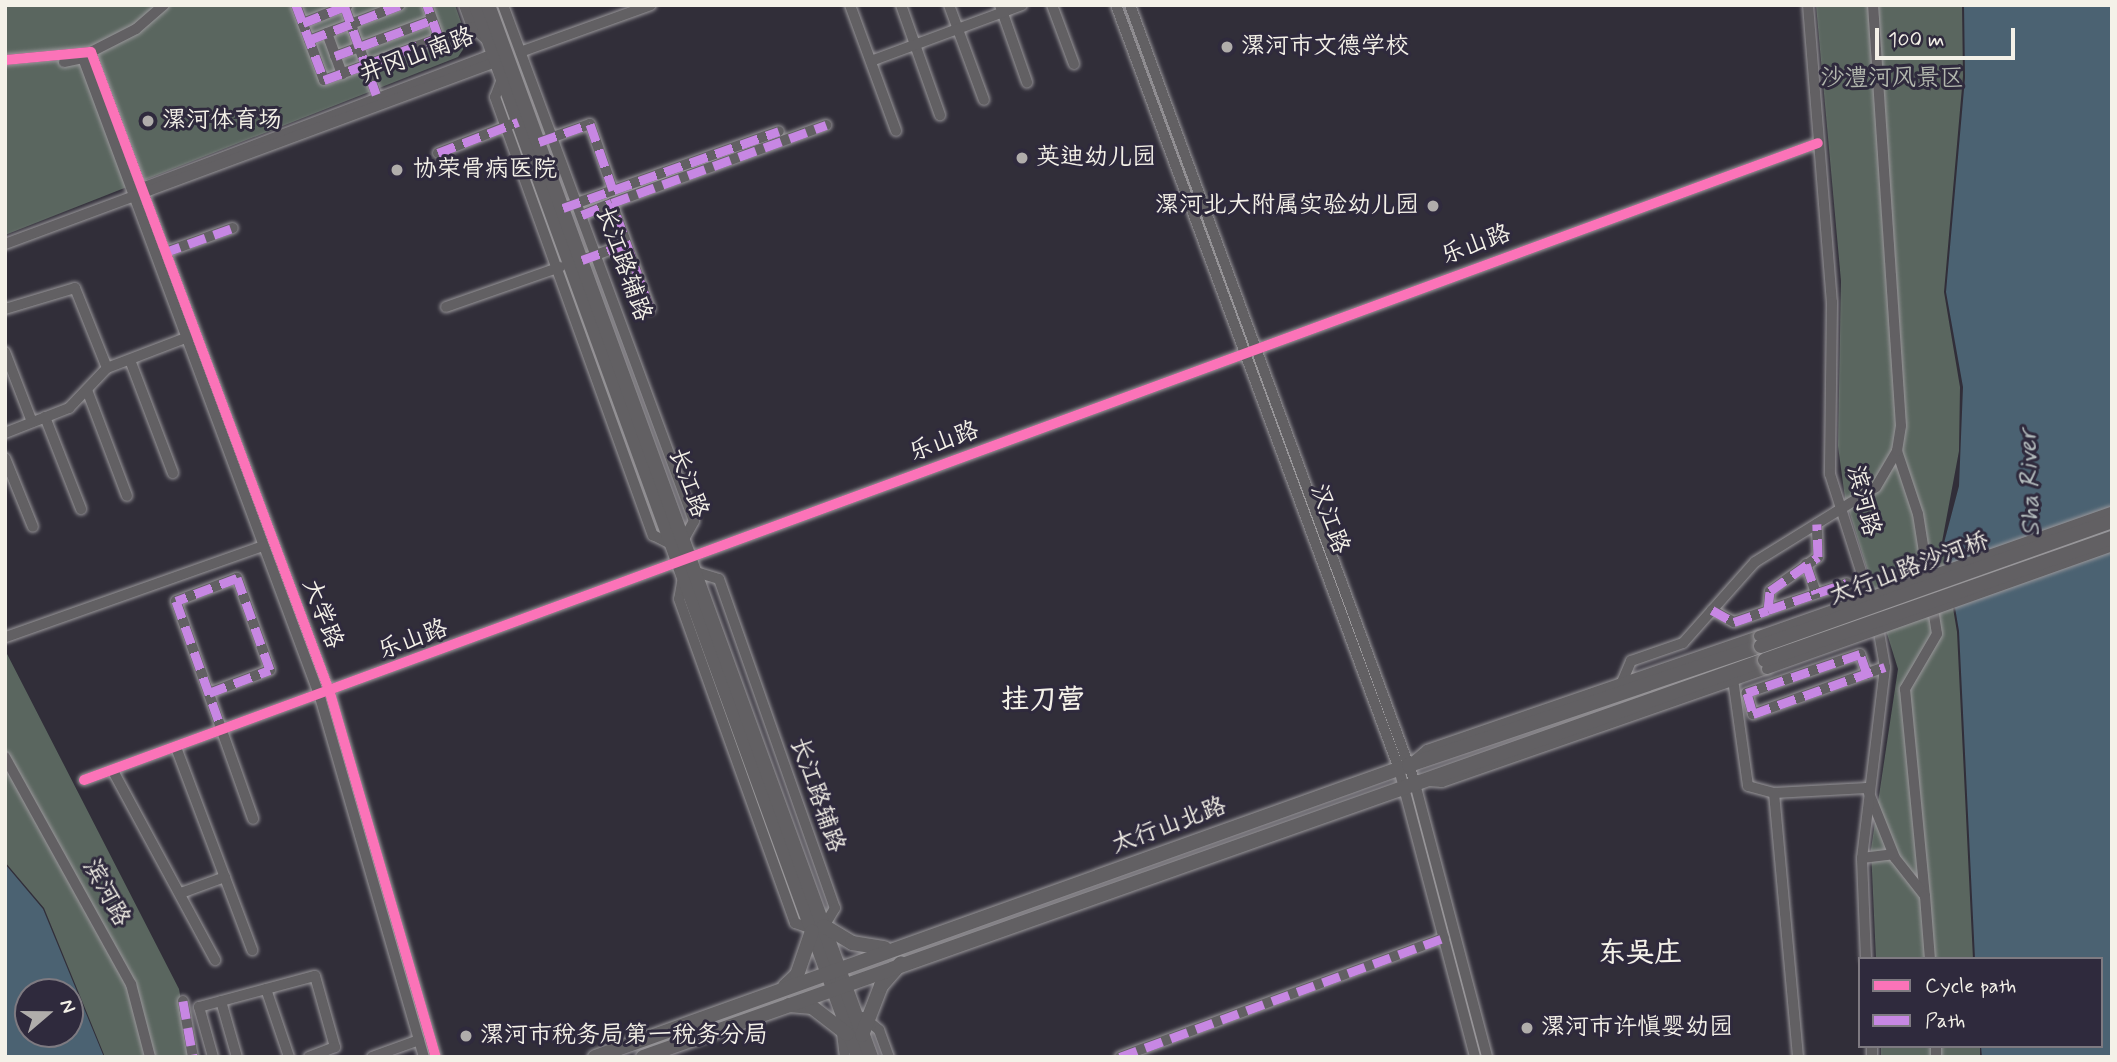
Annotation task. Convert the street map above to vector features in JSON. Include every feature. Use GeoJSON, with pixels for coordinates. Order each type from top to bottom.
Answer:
{"type":"FeatureCollection","features":[{"type":"Feature","properties":{"kind":"main road","name":"长江路"},"geometry":{"type":"LineString","coordinates":[[476,5],[497,58],[539,142],[563,208],[569,264]]}},
{"type":"Feature","properties":{"kind":"main road","name":"长江路"},"geometry":{"type":"LineString","coordinates":[[488,5],[512,124],[678,542],[818,928],[858,1057]]}},
{"type":"Feature","properties":{"kind":"main road","name":"太行山路沙河桥"},"geometry":{"type":"LineString","coordinates":[[1763,653],[2112,521]]}},
{"type":"Feature","properties":{"kind":"main road","name":"太行山路沙河桥"},"geometry":{"type":"LineString","coordinates":[[1763,653],[2112,538]]}},
{"type":"Feature","properties":{"kind":"main road","name":"太行山北路"},"geometry":{"type":"LineString","coordinates":[[643,1057],[835,978],[897,947],[1406,774],[1733,676],[1763,653]]}},
{"type":"Feature","properties":{"kind":"main road","name":"太行山北路"},"geometry":{"type":"LineString","coordinates":[[835,978],[901,963],[1406,774],[1620,689],[1763,653]]}},
{"type":"Feature","properties":{"kind":"main road"},"geometry":{"type":"LineString","coordinates":[[897,947],[873,949],[818,928],[797,975],[782,998],[812,1007],[850,1026],[868,1020],[881,986],[901,963]]}},
{"type":"Feature","properties":{"kind":"main road","name":"太行山北路"},"geometry":{"type":"LineString","coordinates":[[595,1057],[782,998]]}},
{"type":"Feature","properties":{"kind":"main road","name":"长江路"},"geometry":{"type":"LineString","coordinates":[[850,1026],[871,1057]]}},
{"type":"Feature","properties":{"kind":"street"},"geometry":{"type":"LineString","coordinates":[[5,67],[87,55],[136,29],[164,5]]}},
{"type":"Feature","properties":{"kind":"street"},"geometry":{"type":"LineString","coordinates":[[296,5],[324,80],[439,38],[427,5]]}},
{"type":"Feature","properties":{"kind":"street"},"geometry":{"type":"LineString","coordinates":[[309,40],[400,5]]}},
{"type":"Feature","properties":{"kind":"street"},"geometry":{"type":"LineString","coordinates":[[464,5],[472,27],[497,58]]}},
{"type":"Feature","properties":{"kind":"street","name":"长江路辅路"},"geometry":{"type":"LineString","coordinates":[[503,5],[523,51],[694,521],[678,542]]}},
{"type":"Feature","properties":{"kind":"street"},"geometry":{"type":"LineString","coordinates":[[523,51],[651,5]]}},
{"type":"Feature","properties":{"kind":"street"},"geometry":{"type":"LineString","coordinates":[[850,5],[896,131]]}},
{"type":"Feature","properties":{"kind":"street"},"geometry":{"type":"LineString","coordinates":[[901,5],[940,115]]}},
{"type":"Feature","properties":{"kind":"street"},"geometry":{"type":"LineString","coordinates":[[949,5],[984,100]]}},
{"type":"Feature","properties":{"kind":"street"},"geometry":{"type":"LineString","coordinates":[[871,61],[958,29],[1001,9],[1022,5]]}},
{"type":"Feature","properties":{"kind":"street"},"geometry":{"type":"LineString","coordinates":[[1052,5],[1074,64]]}},
{"type":"Feature","properties":{"kind":"street","name":"汉江路"},"geometry":{"type":"LineString","coordinates":[[1116,5],[1250,350]]}},
{"type":"Feature","properties":{"kind":"street","name":"汉江路"},"geometry":{"type":"LineString","coordinates":[[1130,5],[1250,350],[1406,774],[1487,1057]]}},
{"type":"Feature","properties":{"kind":"street","name":"滨河路"},"geometry":{"type":"LineString","coordinates":[[1808,5],[1834,342],[1830,474],[1839,511],[1881,636],[1885,667],[1867,788],[1862,858],[1866,957]]}},
{"type":"Feature","properties":{"kind":"street"},"geometry":{"type":"LineString","coordinates":[[1620,689],[1631,661],[1683,643],[1755,562],[1876,486],[1897,452],[1902,426],[1873,5]]}},
{"type":"Feature","properties":{"kind":"street"},"geometry":{"type":"LineString","coordinates":[[303,23],[345,6],[376,94]]}},
{"type":"Feature","properties":{"kind":"street"},"geometry":{"type":"LineString","coordinates":[[1001,9],[1027,82]]}},
{"type":"Feature","properties":{"kind":"street"},"geometry":{"type":"LineString","coordinates":[[335,56],[432,20]]}},
{"type":"Feature","properties":{"kind":"street"},"geometry":{"type":"LineString","coordinates":[[327,33],[341,74]]}},
{"type":"Feature","properties":{"kind":"street"},"geometry":{"type":"LineString","coordinates":[[5,60],[87,55]]}},
{"type":"Feature","properties":{"kind":"street"},"geometry":{"type":"LineString","coordinates":[[87,55],[138,193]]}},
{"type":"Feature","properties":{"kind":"street","name":"井冈山南路"},"geometry":{"type":"LineString","coordinates":[[138,193],[376,94],[497,58]]}},
{"type":"Feature","properties":{"kind":"street","name":"井冈山南路"},"geometry":{"type":"LineString","coordinates":[[5,244],[497,58]]}},
{"type":"Feature","properties":{"kind":"street"},"geometry":{"type":"LineString","coordinates":[[438,153],[512,124]]}},
{"type":"Feature","properties":{"kind":"street"},"geometry":{"type":"LineString","coordinates":[[539,142],[590,124],[614,190]]}},
{"type":"Feature","properties":{"kind":"street"},"geometry":{"type":"LineString","coordinates":[[582,215],[826,125]]}},
{"type":"Feature","properties":{"kind":"street"},"geometry":{"type":"LineString","coordinates":[[563,208],[779,131]]}},
{"type":"Feature","properties":{"kind":"street","name":"乐山路"},"geometry":{"type":"LineString","coordinates":[[84,780],[177,750],[687,568],[1250,350],[1818,143]]}},
{"type":"Feature","properties":{"kind":"street","name":"大学路"},"geometry":{"type":"LineString","coordinates":[[138,193],[163,253],[189,337],[325,695],[436,1057]]}},
{"type":"Feature","properties":{"kind":"street","name":"大学路"},"geometry":{"type":"LineString","coordinates":[[138,193],[263,546],[325,695],[424,1057]]}},
{"type":"Feature","properties":{"kind":"street"},"geometry":{"type":"LineString","coordinates":[[611,203],[650,309]]}},
{"type":"Feature","properties":{"kind":"street"},"geometry":{"type":"LineString","coordinates":[[163,253],[233,228]]}},
{"type":"Feature","properties":{"kind":"street"},"geometry":{"type":"LineString","coordinates":[[446,307],[626,244]]}},
{"type":"Feature","properties":{"kind":"street"},"geometry":{"type":"LineString","coordinates":[[5,309],[75,288],[107,368]]}},
{"type":"Feature","properties":{"kind":"street"},"geometry":{"type":"LineString","coordinates":[[5,433],[69,408],[107,368],[189,337]]}},
{"type":"Feature","properties":{"kind":"street"},"geometry":{"type":"LineString","coordinates":[[5,352],[32,422]]}},
{"type":"Feature","properties":{"kind":"street"},"geometry":{"type":"LineString","coordinates":[[130,359],[173,473]]}},
{"type":"Feature","properties":{"kind":"street"},"geometry":{"type":"LineString","coordinates":[[87,390],[127,496]]}},
{"type":"Feature","properties":{"kind":"street"},"geometry":{"type":"LineString","coordinates":[[45,417],[81,509]]}},
{"type":"Feature","properties":{"kind":"street"},"geometry":{"type":"LineString","coordinates":[[1897,452],[1918,514],[1937,634],[1905,689],[1930,957]]}},
{"type":"Feature","properties":{"kind":"street"},"geometry":{"type":"LineString","coordinates":[[5,458],[33,527]]}},
{"type":"Feature","properties":{"kind":"street"},"geometry":{"type":"LineString","coordinates":[[1763,653],[2112,512]]}},
{"type":"Feature","properties":{"kind":"street"},"geometry":{"type":"LineString","coordinates":[[1768,610],[1770,591],[1806,564],[1821,547],[1817,524]]}},
{"type":"Feature","properties":{"kind":"street"},"geometry":{"type":"LineString","coordinates":[[6,637],[263,546]]}},
{"type":"Feature","properties":{"kind":"street"},"geometry":{"type":"LineString","coordinates":[[1763,653],[2112,547]]}},
{"type":"Feature","properties":{"kind":"street"},"geometry":{"type":"LineString","coordinates":[[1806,564],[1816,593]]}},
{"type":"Feature","properties":{"kind":"street"},"geometry":{"type":"LineString","coordinates":[[687,568],[679,599],[794,923],[818,928]]}},
{"type":"Feature","properties":{"kind":"street"},"geometry":{"type":"LineString","coordinates":[[209,692],[270,670],[237,578],[176,601],[253,819]]}},
{"type":"Feature","properties":{"kind":"street"},"geometry":{"type":"LineString","coordinates":[[1712,610],[1734,622],[1847,583]]}},
{"type":"Feature","properties":{"kind":"street"},"geometry":{"type":"LineString","coordinates":[[1867,674],[1860,654],[1747,693],[1753,714],[1867,674],[1885,667]]}},
{"type":"Feature","properties":{"kind":"street"},"geometry":{"type":"LineString","coordinates":[[1733,676],[1748,786],[1774,793],[1867,788],[1893,854],[1925,896]]}},
{"type":"Feature","properties":{"kind":"street"},"geometry":{"type":"LineString","coordinates":[[177,750],[252,950]]}},
{"type":"Feature","properties":{"kind":"street","name":"滨河路"},"geometry":{"type":"LineString","coordinates":[[5,757],[131,984],[150,1057]]}},
{"type":"Feature","properties":{"kind":"street"},"geometry":{"type":"LineString","coordinates":[[113,771],[215,960]]}},
{"type":"Feature","properties":{"kind":"street","name":"汉江路"},"geometry":{"type":"LineString","coordinates":[[1406,774],[1475,1057]]}},
{"type":"Feature","properties":{"kind":"street"},"geometry":{"type":"LineString","coordinates":[[1774,793],[1798,1057]]}},
{"type":"Feature","properties":{"kind":"street"},"geometry":{"type":"LineString","coordinates":[[1862,858],[1893,854]]}},
{"type":"Feature","properties":{"kind":"street"},"geometry":{"type":"LineString","coordinates":[[181,893],[225,877]]}},
{"type":"Feature","properties":{"kind":"street"},"geometry":{"type":"LineString","coordinates":[[1120,1057],[1444,938]]}},
{"type":"Feature","properties":{"kind":"street"},"geometry":{"type":"LineString","coordinates":[[213,1057],[199,1007],[315,976],[335,1047],[310,1057]]}},
{"type":"Feature","properties":{"kind":"street"},"geometry":{"type":"LineString","coordinates":[[266,989],[289,1057]]}},
{"type":"Feature","properties":{"kind":"street"},"geometry":{"type":"LineString","coordinates":[[183,1001],[193,1057]]}},
{"type":"Feature","properties":{"kind":"street"},"geometry":{"type":"LineString","coordinates":[[221,1001],[237,1057]]}},
{"type":"Feature","properties":{"kind":"street"},"geometry":{"type":"LineString","coordinates":[[868,1020],[879,1030],[889,1057]]}},
{"type":"Feature","properties":{"kind":"street"},"geometry":{"type":"LineString","coordinates":[[845,1057],[850,1026]]}},
{"type":"Feature","properties":{"kind":"street"},"geometry":{"type":"LineString","coordinates":[[372,1057],[419,1040]]}},
{"type":"Feature","properties":{"kind":"green space","name":"漯河体育场"},"geometry":{"type":"Polygon","coordinates":[[[5,5],[455,5],[468,42],[458,57],[5,235],[5,5]]]}},
{"type":"Feature","properties":{"kind":"green space","name":"沙澧河风景区"},"geometry":{"type":"Polygon","coordinates":[[[1816,5],[1962,5],[1963,76],[1944,292],[1960,387],[1959,451],[1942,542],[1957,632],[1973,957],[1876,957],[1871,849],[1898,669],[1845,498],[1838,446],[1841,281],[1816,5]]]}},
{"type":"Feature","properties":{"kind":"green space"},"geometry":{"type":"Polygon","coordinates":[[[5,650],[179,989],[191,1057],[105,1057],[84,1006],[84,978],[73,978],[44,908],[5,862],[5,650]]]}},
{"type":"Feature","properties":{"kind":"green space"},"geometry":{"type":"Polygon","coordinates":[[[1881,1048],[1980,1048],[1980,1057],[1881,1057],[1881,1048]]]}},
{"type":"Feature","properties":{"kind":"water","name":"Sha River"},"geometry":{"type":"Polygon","coordinates":[[[1964,5],[2112,5],[2112,1057],[1982,1057],[1981,1048],[2103,1048],[2103,957],[1975,957],[1959,631],[1944,543],[1959,486],[1963,387],[1946,292],[1965,78],[1964,5]]]}},
{"type":"Feature","properties":{"kind":"water"},"geometry":{"type":"Polygon","coordinates":[[[5,864],[43,909],[71,978],[14,978],[14,1048],[84,1048],[84,1008],[104,1057],[5,1057],[5,864]]]}},
{"type":"Feature","properties":{"kind":"marked path"},"geometry":{"type":"LineString","coordinates":[[296,5],[324,80],[439,38],[427,5]]}},
{"type":"Feature","properties":{"kind":"marked path"},"geometry":{"type":"LineString","coordinates":[[344,5],[376,94]]}},
{"type":"Feature","properties":{"kind":"marked path"},"geometry":{"type":"LineString","coordinates":[[303,23],[348,5]]}},
{"type":"Feature","properties":{"kind":"marked path"},"geometry":{"type":"LineString","coordinates":[[309,40],[400,5]]}},
{"type":"Feature","properties":{"kind":"marked path"},"geometry":{"type":"LineString","coordinates":[[335,56],[432,20]]}},
{"type":"Feature","properties":{"kind":"marked path"},"geometry":{"type":"LineString","coordinates":[[438,153],[518,122]]}},
{"type":"Feature","properties":{"kind":"marked path"},"geometry":{"type":"LineString","coordinates":[[539,142],[590,124],[613,190]]}},
{"type":"Feature","properties":{"kind":"marked path"},"geometry":{"type":"LineString","coordinates":[[650,309],[612,203],[826,125]]}},
{"type":"Feature","properties":{"kind":"marked path"},"geometry":{"type":"LineString","coordinates":[[563,208],[779,131]]}},
{"type":"Feature","properties":{"kind":"marked path"},"geometry":{"type":"LineString","coordinates":[[582,215],[612,203]]}},
{"type":"Feature","properties":{"kind":"marked path"},"geometry":{"type":"LineString","coordinates":[[163,253],[233,228]]}},
{"type":"Feature","properties":{"kind":"marked path"},"geometry":{"type":"LineString","coordinates":[[582,260],[626,244]]}},
{"type":"Feature","properties":{"kind":"marked path"},"geometry":{"type":"LineString","coordinates":[[1712,610],[1734,622],[1768,610],[1770,591],[1818,557],[1817,524]]}},
{"type":"Feature","properties":{"kind":"marked path"},"geometry":{"type":"LineString","coordinates":[[1806,564],[1816,593]]}},
{"type":"Feature","properties":{"kind":"marked path"},"geometry":{"type":"LineString","coordinates":[[209,693],[270,670],[237,578],[176,601],[223,733]]}},
{"type":"Feature","properties":{"kind":"marked path"},"geometry":{"type":"LineString","coordinates":[[1768,610],[1847,583]]}},
{"type":"Feature","properties":{"kind":"marked path"},"geometry":{"type":"LineString","coordinates":[[1867,674],[1860,654],[1747,693],[1753,714],[1885,667]]}},
{"type":"Feature","properties":{"kind":"marked path"},"geometry":{"type":"LineString","coordinates":[[1120,1057],[1444,938]]}},
{"type":"Feature","properties":{"kind":"marked path"},"geometry":{"type":"LineString","coordinates":[[183,1001],[193,1057]]}},
{"type":"Feature","properties":{"kind":"cycle path"},"geometry":{"type":"LineString","coordinates":[[5,60],[91,52],[330,693],[436,1057]]}},
{"type":"Feature","properties":{"kind":"cycle path"},"geometry":{"type":"LineString","coordinates":[[84,780],[1818,143]]}},
{"type":"Feature","properties":{"kind":"place","name":"漯河市文德学校"},"geometry":{"type":"Point","coordinates":[1227,47]}},
{"type":"Feature","properties":{"kind":"place","name":"漯河体育场"},"geometry":{"type":"Point","coordinates":[148,121]}},
{"type":"Feature","properties":{"kind":"place","name":"英迪幼儿园"},"geometry":{"type":"Point","coordinates":[1022,158]}},
{"type":"Feature","properties":{"kind":"place","name":"协荣骨病医院"},"geometry":{"type":"Point","coordinates":[397,170]}},
{"type":"Feature","properties":{"kind":"place","name":"漯河北大附属实验幼儿园"},"geometry":{"type":"Point","coordinates":[1433,206]}},
{"type":"Feature","properties":{"kind":"place","name":"漯河市许慎婴幼园"},"geometry":{"type":"Point","coordinates":[1527,1028]}},
{"type":"Feature","properties":{"kind":"place","name":"漯河市税务局第一税务分局"},"geometry":{"type":"Point","coordinates":[466,1036]}},
{"type":"Feature","properties":{"kind":"district","name":"挂刀营"},"geometry":{"type":"Point","coordinates":[1043,701]}},
{"type":"Feature","properties":{"kind":"district","name":"东吴庄"},"geometry":{"type":"Point","coordinates":[1640,954]}}]}
